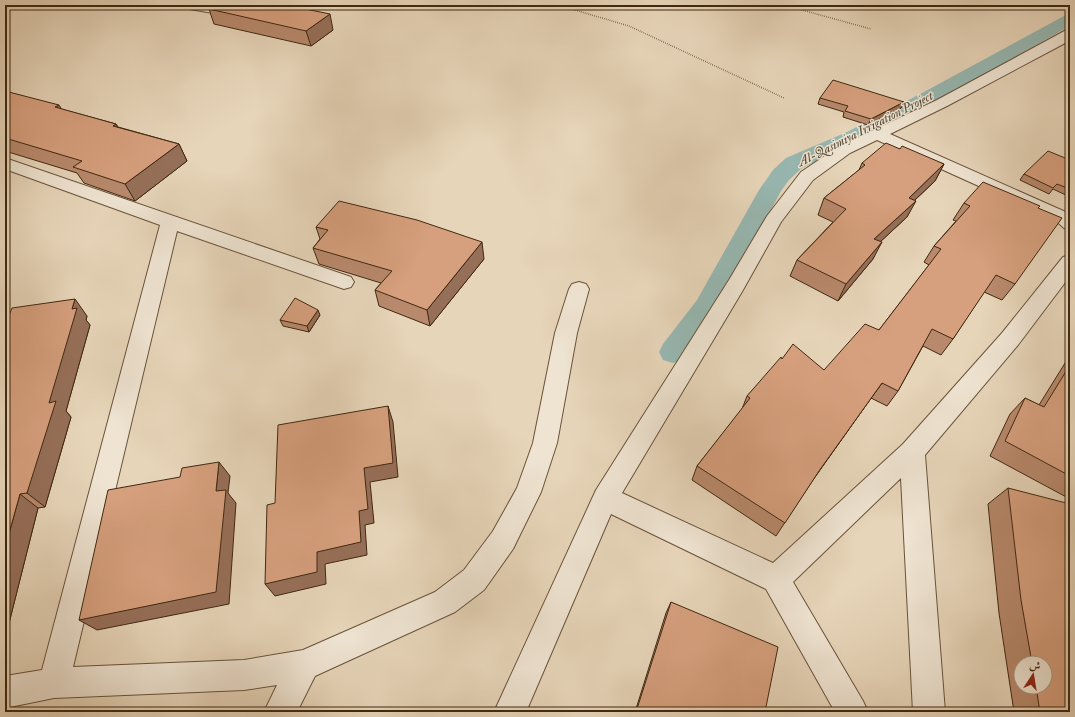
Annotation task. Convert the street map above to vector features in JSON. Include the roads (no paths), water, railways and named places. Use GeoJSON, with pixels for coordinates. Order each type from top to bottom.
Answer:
{"type":"FeatureCollection","features":[{"type":"Feature","properties":{"kind":"street"},"geometry":{"type":"LineString","coordinates":[[188,5],[213,9]]}},
{"type":"Feature","properties":{"kind":"street"},"geometry":{"type":"LineString","coordinates":[[510,712],[605,498],[736,286],[773,220],[807,176],[844,150],[942,103],[1064,38],[1070,32]]}},
{"type":"Feature","properties":{"kind":"street"},"geometry":{"type":"LineString","coordinates":[[876,134],[1062,217],[1070,224]]}},
{"type":"Feature","properties":{"kind":"street"},"geometry":{"type":"LineString","coordinates":[[5,163],[344,282]]}},
{"type":"Feature","properties":{"kind":"street"},"geometry":{"type":"LineString","coordinates":[[54,683],[170,222]]}},
{"type":"Feature","properties":{"kind":"street"},"geometry":{"type":"LineString","coordinates":[[776,579],[912,452],[1010,339],[1070,262]]}},
{"type":"Feature","properties":{"kind":"street"},"geometry":{"type":"LineString","coordinates":[[5,692],[54,683],[244,675],[304,665],[445,602],[474,580],[503,540],[528,492],[545,443],[566,333],[579,289]]}},
{"type":"Feature","properties":{"kind":"street"},"geometry":{"type":"LineString","coordinates":[[912,452],[929,712]]}},
{"type":"Feature","properties":{"kind":"street"},"geometry":{"type":"LineString","coordinates":[[605,498],[776,579],[852,712]]}},
{"type":"Feature","properties":{"kind":"street"},"geometry":{"type":"LineString","coordinates":[[280,712],[304,665]]}},
{"type":"Feature","properties":{"kind":"waterway","name":"Al-Qasimiya Irrigation Project"},"geometry":{"type":"LineString","coordinates":[[673,352],[706,307],[770,190],[781,175],[794,163],[854,136],[931,96],[1070,19]]}}]}
